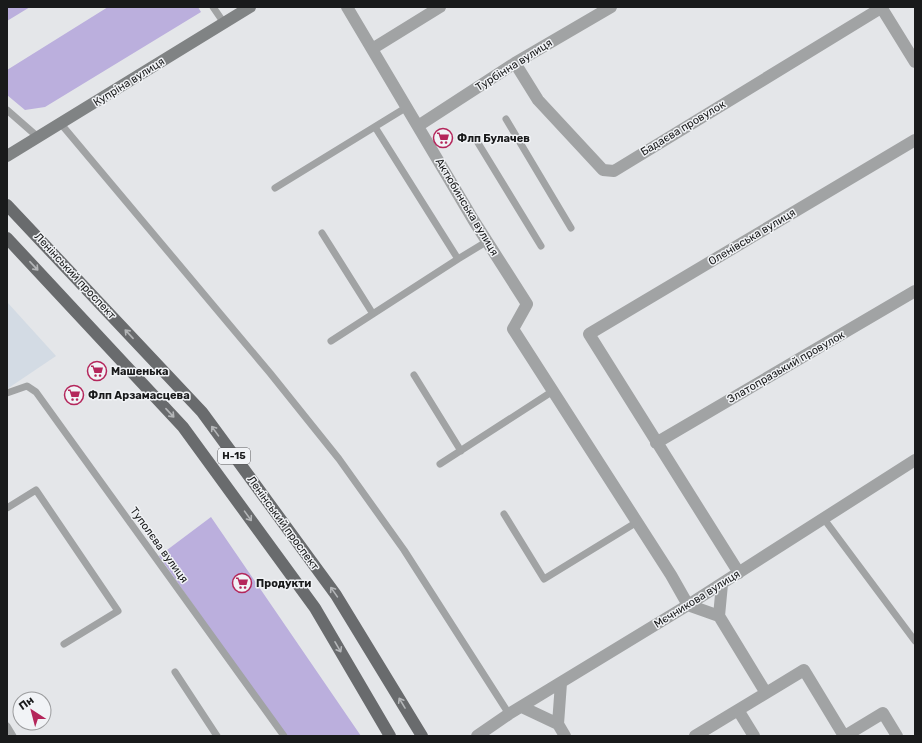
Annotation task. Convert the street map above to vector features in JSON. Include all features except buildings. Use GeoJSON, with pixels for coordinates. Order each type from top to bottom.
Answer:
{"type":"FeatureCollection","features":[{"type":"Feature","properties":{"kind":"main road","name":"Купріна вулиця"},"geometry":{"type":"LineString","coordinates":[[7,156],[39,138],[250,7]]}},
{"type":"Feature","properties":{"kind":"main road","name":"Ленінський проспект"},"geometry":{"type":"LineString","coordinates":[[7,205],[202,412],[336,594],[422,736]]}},
{"type":"Feature","properties":{"kind":"main road","name":"Н-15"},"geometry":{"type":"LineString","coordinates":[[7,238],[183,427],[315,608],[390,736]]}},
{"type":"Feature","properties":{"kind":"street","name":"Актюбинська вулиця"},"geometry":{"type":"LineString","coordinates":[[347,7],[486,242],[527,304],[514,329],[553,391]]}},
{"type":"Feature","properties":{"kind":"street"},"geometry":{"type":"LineString","coordinates":[[372,49],[440,7]]}},
{"type":"Feature","properties":{"kind":"street","name":"Турбінна вулиця"},"geometry":{"type":"LineString","coordinates":[[418,126],[515,63],[611,7]]}},
{"type":"Feature","properties":{"kind":"street"},"geometry":{"type":"LineString","coordinates":[[881,7],[915,62]]}},
{"type":"Feature","properties":{"kind":"street","name":"Бадаєва провулок"},"geometry":{"type":"LineString","coordinates":[[515,63],[538,100],[592,160],[603,170],[614,171],[881,7]]}},
{"type":"Feature","properties":{"kind":"street","name":"Оленівська вулиця"},"geometry":{"type":"LineString","coordinates":[[656,444],[589,334],[915,140]]}},
{"type":"Feature","properties":{"kind":"street","name":"Златопразький провулок"},"geometry":{"type":"LineString","coordinates":[[656,444],[915,291]]}},
{"type":"Feature","properties":{"kind":"street"},"geometry":{"type":"LineString","coordinates":[[553,391],[688,605],[719,616]]}},
{"type":"Feature","properties":{"kind":"street"},"geometry":{"type":"LineString","coordinates":[[656,444],[739,573]]}},
{"type":"Feature","properties":{"kind":"street","name":"Мєчникова вулиця"},"geometry":{"type":"LineString","coordinates":[[477,736],[509,714],[722,584],[915,460]]}},
{"type":"Feature","properties":{"kind":"street"},"geometry":{"type":"LineString","coordinates":[[722,584],[719,616],[766,693]]}},
{"type":"Feature","properties":{"kind":"street"},"geometry":{"type":"LineString","coordinates":[[703,734],[738,710],[804,670],[844,736],[883,713],[897,736]]}},
{"type":"Feature","properties":{"kind":"street"},"geometry":{"type":"LineString","coordinates":[[561,683],[558,724],[565,736]]}},
{"type":"Feature","properties":{"kind":"street"},"geometry":{"type":"LineString","coordinates":[[522,707],[558,724]]}},
{"type":"Feature","properties":{"kind":"street"},"geometry":{"type":"LineString","coordinates":[[738,710],[754,736]]}},
{"type":"Feature","properties":{"kind":"lane"},"geometry":{"type":"LineString","coordinates":[[213,7],[224,23]]}},
{"type":"Feature","properties":{"kind":"lane"},"geometry":{"type":"LineString","coordinates":[[275,188],[407,107]]}},
{"type":"Feature","properties":{"kind":"lane"},"geometry":{"type":"LineString","coordinates":[[7,110],[39,138]]}},
{"type":"Feature","properties":{"kind":"lane"},"geometry":{"type":"LineString","coordinates":[[506,119],[571,228]]}},
{"type":"Feature","properties":{"kind":"lane"},"geometry":{"type":"LineString","coordinates":[[61,124],[270,373],[339,459],[404,550],[509,714]]}},
{"type":"Feature","properties":{"kind":"lane"},"geometry":{"type":"LineString","coordinates":[[375,127],[458,259]]}},
{"type":"Feature","properties":{"kind":"lane"},"geometry":{"type":"LineString","coordinates":[[475,138],[541,246]]}},
{"type":"Feature","properties":{"kind":"lane"},"geometry":{"type":"LineString","coordinates":[[322,233],[373,314]]}},
{"type":"Feature","properties":{"kind":"lane"},"geometry":{"type":"LineString","coordinates":[[331,341],[486,242]]}},
{"type":"Feature","properties":{"kind":"lane"},"geometry":{"type":"LineString","coordinates":[[414,375],[461,451]]}},
{"type":"Feature","properties":{"kind":"lane","name":"Туполєва вулиця"},"geometry":{"type":"LineString","coordinates":[[7,393],[27,386],[36,392],[284,736]]}},
{"type":"Feature","properties":{"kind":"lane"},"geometry":{"type":"LineString","coordinates":[[440,464],[553,391]]}},
{"type":"Feature","properties":{"kind":"lane"},"geometry":{"type":"LineString","coordinates":[[7,508],[36,490],[118,611],[64,644]]}},
{"type":"Feature","properties":{"kind":"lane"},"geometry":{"type":"LineString","coordinates":[[504,514],[544,579],[637,522]]}},
{"type":"Feature","properties":{"kind":"lane"},"geometry":{"type":"LineString","coordinates":[[824,519],[915,641]]}},
{"type":"Feature","properties":{"kind":"lane"},"geometry":{"type":"LineString","coordinates":[[175,672],[218,736]]}},
{"type":"Feature","properties":{"kind":"lane"},"geometry":{"type":"LineString","coordinates":[[7,726],[13,736]]}},
{"type":"Feature","properties":{"kind":"shaded area"},"geometry":{"type":"Polygon","coordinates":[[[7,7],[30,7],[7,21],[7,7]]]}},
{"type":"Feature","properties":{"kind":"shaded area"},"geometry":{"type":"Polygon","coordinates":[[[108,7],[198,7],[201,12],[45,107],[25,110],[7,95],[7,70],[108,7]]]}},
{"type":"Feature","properties":{"kind":"shaded area"},"geometry":{"type":"Polygon","coordinates":[[[7,302],[56,356],[7,389],[7,302]]]}},
{"type":"Feature","properties":{"kind":"shaded area"},"geometry":{"type":"Polygon","coordinates":[[[211,517],[361,736],[285,736],[159,556],[211,517]]]}},
{"type":"Feature","properties":{"kind":"place","name":"Флп Булачев"},"geometry":{"type":"Point","coordinates":[443,138]}},
{"type":"Feature","properties":{"kind":"place","name":"Машенька"},"geometry":{"type":"Point","coordinates":[97,371]}},
{"type":"Feature","properties":{"kind":"place","name":"Флп Арзамасцева"},"geometry":{"type":"Point","coordinates":[74,395]}},
{"type":"Feature","properties":{"kind":"place","name":"Продукти"},"geometry":{"type":"Point","coordinates":[242,583]}}]}
